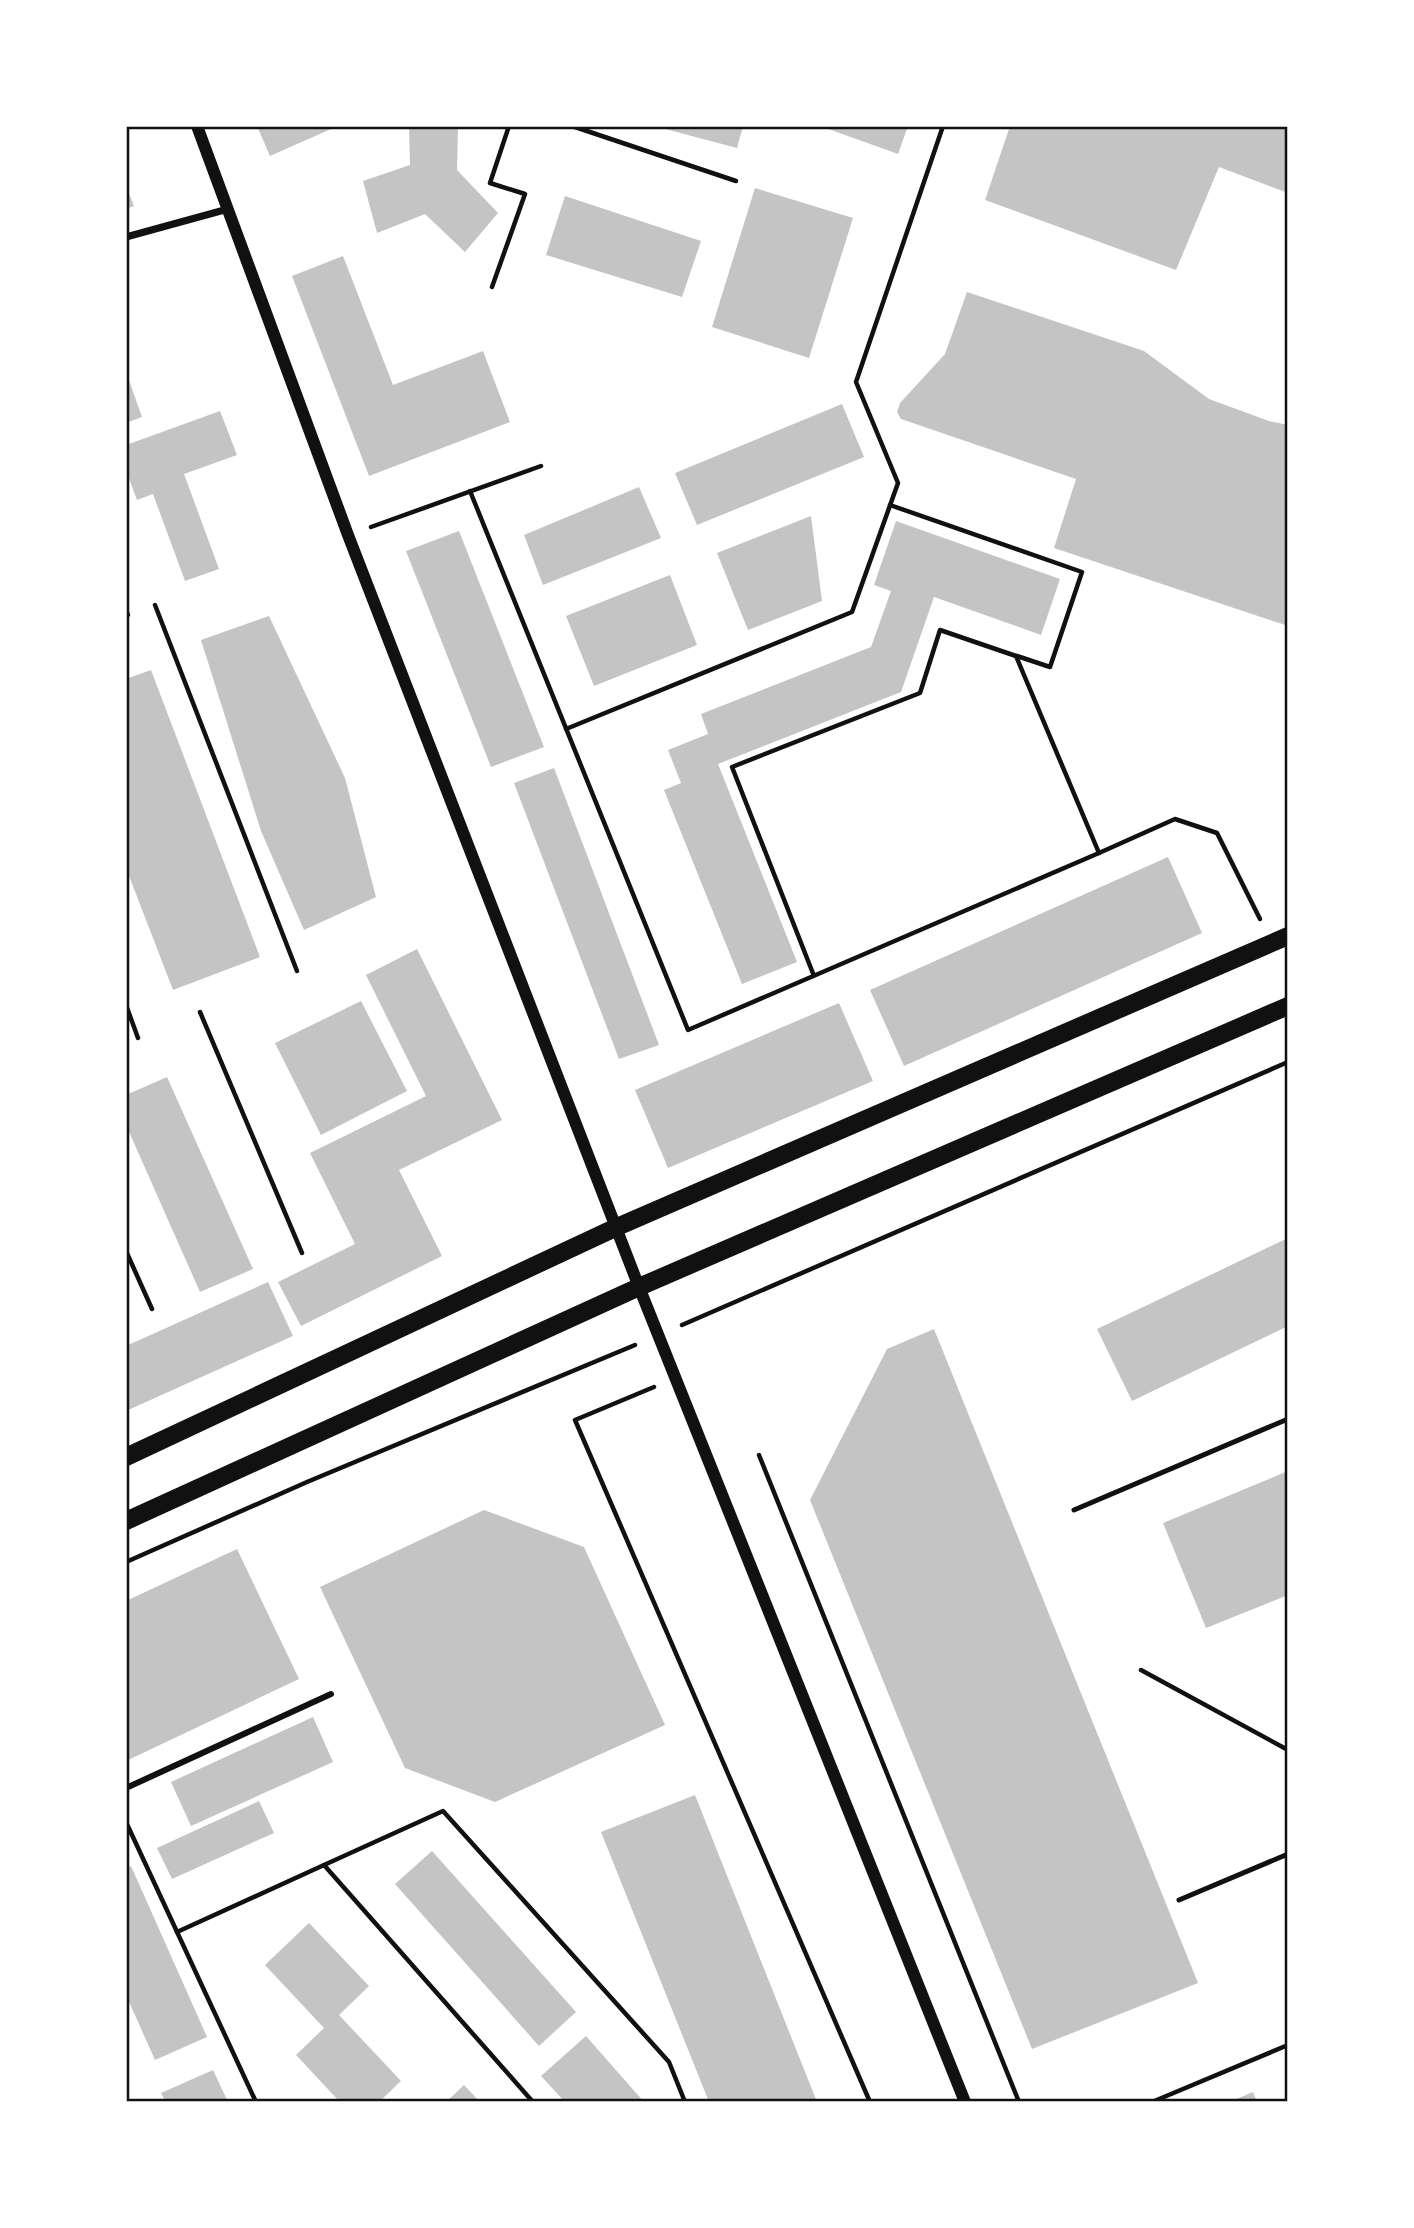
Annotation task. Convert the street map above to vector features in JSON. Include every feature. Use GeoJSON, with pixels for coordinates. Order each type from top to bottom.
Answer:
{"type":"FeatureCollection","features":[{"type":"Feature","properties":{"kind":"main road"},"geometry":{"type":"LineString","coordinates":[[126,1457],[617,1227],[1280,940]]}},
{"type":"Feature","properties":{"kind":"main road"},"geometry":{"type":"LineString","coordinates":[[126,1521],[639,1287],[1288,1006]]}},
{"type":"Feature","properties":{"kind":"street"},"geometry":{"type":"LineString","coordinates":[[197,126],[348,536],[658,1336],[965,2102]]}},
{"type":"Feature","properties":{"kind":"street"},"geometry":{"type":"LineString","coordinates":[[126,237],[228,209]]}},
{"type":"Feature","properties":{"kind":"street"},"geometry":{"type":"LineString","coordinates":[[126,1788],[331,1695]]}},
{"type":"Feature","properties":{"kind":"lane"},"geometry":{"type":"LineString","coordinates":[[1074,1510],[1288,1419]]}},
{"type":"Feature","properties":{"kind":"lane"},"geometry":{"type":"LineString","coordinates":[[1179,1899],[1288,1854]]}},
{"type":"Feature","properties":{"kind":"path"},"geometry":{"type":"LineString","coordinates":[[492,287],[525,194],[490,183],[509,126]]}},
{"type":"Feature","properties":{"kind":"path"},"geometry":{"type":"LineString","coordinates":[[572,126],[736,181]]}},
{"type":"Feature","properties":{"kind":"path"},"geometry":{"type":"LineString","coordinates":[[566,729],[852,612],[898,484],[856,382],[943,126]]}},
{"type":"Feature","properties":{"kind":"path"},"geometry":{"type":"LineString","coordinates":[[348,536],[541,466]]}},
{"type":"Feature","properties":{"kind":"path"},"geometry":{"type":"LineString","coordinates":[[470,491],[688,1030],[1175,820],[1217,834],[1280,940]]}},
{"type":"Feature","properties":{"kind":"path"},"geometry":{"type":"LineString","coordinates":[[814,976],[732,766],[920,693],[940,630],[1050,667],[1082,572],[890,505]]}},
{"type":"Feature","properties":{"kind":"path"},"geometry":{"type":"LineString","coordinates":[[155,605],[297,971]]}},
{"type":"Feature","properties":{"kind":"path"},"geometry":{"type":"LineString","coordinates":[[1016,656],[1099,853]]}},
{"type":"Feature","properties":{"kind":"path"},"geometry":{"type":"LineString","coordinates":[[126,1005],[138,1038]]}},
{"type":"Feature","properties":{"kind":"path"},"geometry":{"type":"LineString","coordinates":[[200,1012],[302,1253]]}},
{"type":"Feature","properties":{"kind":"path"},"geometry":{"type":"LineString","coordinates":[[126,1562],[307,1482],[658,1336],[1288,1062]]}},
{"type":"Feature","properties":{"kind":"path"},"geometry":{"type":"LineString","coordinates":[[126,1251],[152,1309]]}},
{"type":"Feature","properties":{"kind":"path"},"geometry":{"type":"LineString","coordinates":[[675,1377],[575,1420],[870,2102]]}},
{"type":"Feature","properties":{"kind":"path"},"geometry":{"type":"LineString","coordinates":[[759,1455],[1019,2102]]}},
{"type":"Feature","properties":{"kind":"path"},"geometry":{"type":"LineString","coordinates":[[1141,1670],[1288,1750]]}},
{"type":"Feature","properties":{"kind":"path"},"geometry":{"type":"LineString","coordinates":[[177,1932],[443,1811],[670,2062],[685,2102]]}},
{"type":"Feature","properties":{"kind":"path"},"geometry":{"type":"LineString","coordinates":[[126,1822],[257,2102]]}},
{"type":"Feature","properties":{"kind":"path"},"geometry":{"type":"LineString","coordinates":[[324,1865],[533,2102]]}},
{"type":"Feature","properties":{"kind":"path"},"geometry":{"type":"LineString","coordinates":[[1152,2102],[1288,2045]]}},
{"type":"Feature","properties":{"kind":"building"},"geometry":{"type":"Polygon","coordinates":[[[257,126],[330,126],[331,129],[270,156],[257,126]]]}},
{"type":"Feature","properties":{"kind":"building"},"geometry":{"type":"Polygon","coordinates":[[[409,126],[458,126],[457,170],[498,213],[465,252],[425,214],[377,233],[363,181],[410,165],[409,126]]]}},
{"type":"Feature","properties":{"kind":"building"},"geometry":{"type":"Polygon","coordinates":[[[654,126],[743,126],[737,148],[654,126]]]}},
{"type":"Feature","properties":{"kind":"building"},"geometry":{"type":"Polygon","coordinates":[[[820,126],[908,126],[898,154],[820,126]]]}},
{"type":"Feature","properties":{"kind":"building"},"geometry":{"type":"Polygon","coordinates":[[[1010,126],[1288,126],[1288,193],[1219,167],[1176,270],[985,200],[1010,126]]]}},
{"type":"Feature","properties":{"kind":"building"},"geometry":{"type":"Polygon","coordinates":[[[126,186],[134,206],[126,209],[126,186]]]}},
{"type":"Feature","properties":{"kind":"building"},"geometry":{"type":"Polygon","coordinates":[[[755,188],[853,218],[809,358],[712,327],[755,188]]]}},
{"type":"Feature","properties":{"kind":"building"},"geometry":{"type":"Polygon","coordinates":[[[565,196],[701,241],[682,297],[546,255],[565,196]]]}},
{"type":"Feature","properties":{"kind":"building"},"geometry":{"type":"Polygon","coordinates":[[[343,256],[393,385],[483,351],[510,422],[369,476],[292,276],[343,256]]]}},
{"type":"Feature","properties":{"kind":"building"},"geometry":{"type":"Polygon","coordinates":[[[967,292],[1144,351],[1209,399],[1269,421],[1288,425],[1288,626],[1054,548],[1076,479],[901,419],[897,412],[900,403],[945,354],[967,292]]]}},
{"type":"Feature","properties":{"kind":"building"},"geometry":{"type":"Polygon","coordinates":[[[126,372],[142,417],[126,423],[126,372]]]}},
{"type":"Feature","properties":{"kind":"building"},"geometry":{"type":"Polygon","coordinates":[[[842,404],[864,457],[697,525],[675,473],[842,404]]]}},
{"type":"Feature","properties":{"kind":"building"},"geometry":{"type":"Polygon","coordinates":[[[220,411],[237,455],[184,474],[219,569],[185,581],[153,494],[137,500],[126,470],[126,445],[220,411]]]}},
{"type":"Feature","properties":{"kind":"building"},"geometry":{"type":"Polygon","coordinates":[[[639,487],[661,538],[543,585],[524,535],[639,487]]]}},
{"type":"Feature","properties":{"kind":"building"},"geometry":{"type":"Polygon","coordinates":[[[811,516],[822,601],[748,630],[717,553],[811,516]]]}},
{"type":"Feature","properties":{"kind":"building"},"geometry":{"type":"Polygon","coordinates":[[[896,521],[1060,579],[1041,635],[934,597],[901,692],[718,764],[797,962],[742,984],[664,790],[681,783],[668,750],[708,734],[701,714],[871,647],[891,591],[874,585],[896,521]]]}},
{"type":"Feature","properties":{"kind":"building"},"geometry":{"type":"Polygon","coordinates":[[[459,531],[544,747],[491,767],[406,551],[459,531]]]}},
{"type":"Feature","properties":{"kind":"building"},"geometry":{"type":"Polygon","coordinates":[[[670,575],[697,645],[594,686],[566,616],[670,575]]]}},
{"type":"Feature","properties":{"kind":"building"},"geometry":{"type":"Polygon","coordinates":[[[269,616],[345,778],[376,897],[304,930],[261,831],[201,640],[269,616]]]}},
{"type":"Feature","properties":{"kind":"building"},"geometry":{"type":"Polygon","coordinates":[[[151,670],[260,957],[173,990],[126,868],[126,679],[151,670]]]}},
{"type":"Feature","properties":{"kind":"building"},"geometry":{"type":"Polygon","coordinates":[[[554,768],[659,1045],[619,1059],[514,783],[554,768]]]}},
{"type":"Feature","properties":{"kind":"building"},"geometry":{"type":"Polygon","coordinates":[[[1168,857],[1202,933],[904,1066],[870,990],[1168,857]]]}},
{"type":"Feature","properties":{"kind":"building"},"geometry":{"type":"Polygon","coordinates":[[[417,949],[502,1120],[399,1170],[442,1256],[301,1326],[278,1282],[355,1244],[310,1153],[426,1096],[366,975],[417,949]]]}},
{"type":"Feature","properties":{"kind":"building"},"geometry":{"type":"Polygon","coordinates":[[[361,1001],[407,1091],[321,1135],[275,1043],[361,1001]]]}},
{"type":"Feature","properties":{"kind":"building"},"geometry":{"type":"Polygon","coordinates":[[[839,1003],[873,1081],[668,1168],[635,1090],[839,1003]]]}},
{"type":"Feature","properties":{"kind":"building"},"geometry":{"type":"Polygon","coordinates":[[[167,1077],[253,1269],[200,1292],[126,1125],[126,1095],[167,1077]]]}},
{"type":"Feature","properties":{"kind":"building"},"geometry":{"type":"Polygon","coordinates":[[[1288,1238],[1288,1326],[1132,1401],[1097,1329],[1288,1238]]]}},
{"type":"Feature","properties":{"kind":"building"},"geometry":{"type":"Polygon","coordinates":[[[268,1282],[293,1336],[126,1411],[126,1346],[268,1282]]]}},
{"type":"Feature","properties":{"kind":"building"},"geometry":{"type":"Polygon","coordinates":[[[934,1329],[1198,1983],[1032,2049],[810,1500],[887,1349],[934,1329]]]}},
{"type":"Feature","properties":{"kind":"building"},"geometry":{"type":"Polygon","coordinates":[[[1288,1471],[1288,1595],[1206,1628],[1163,1523],[1288,1471]]]}},
{"type":"Feature","properties":{"kind":"building"},"geometry":{"type":"Polygon","coordinates":[[[484,1510],[584,1547],[665,1725],[495,1802],[405,1768],[320,1587],[484,1510]]]}},
{"type":"Feature","properties":{"kind":"building"},"geometry":{"type":"Polygon","coordinates":[[[237,1549],[299,1679],[126,1761],[126,1601],[237,1549]]]}},
{"type":"Feature","properties":{"kind":"building"},"geometry":{"type":"Polygon","coordinates":[[[313,1717],[333,1762],[191,1826],[171,1782],[313,1717]]]}},
{"type":"Feature","properties":{"kind":"building"},"geometry":{"type":"Polygon","coordinates":[[[695,1795],[817,2102],[709,2102],[601,1832],[695,1795]]]}},
{"type":"Feature","properties":{"kind":"building"},"geometry":{"type":"Polygon","coordinates":[[[259,1801],[274,1833],[172,1879],[157,1848],[259,1801]]]}},
{"type":"Feature","properties":{"kind":"building"},"geometry":{"type":"Polygon","coordinates":[[[432,1851],[576,2012],[539,2046],[395,1884],[432,1851]]]}},
{"type":"Feature","properties":{"kind":"building"},"geometry":{"type":"Polygon","coordinates":[[[131,1866],[207,2037],[155,2060],[126,1995],[126,1869],[131,1866]]]}},
{"type":"Feature","properties":{"kind":"building"},"geometry":{"type":"Polygon","coordinates":[[[309,1923],[369,1986],[339,2015],[401,2081],[379,2102],[340,2102],[296,2055],[324,2028],[265,1965],[309,1923]]]}},
{"type":"Feature","properties":{"kind":"building"},"geometry":{"type":"Polygon","coordinates":[[[586,2036],[644,2102],[565,2102],[541,2076],[586,2036]]]}},
{"type":"Feature","properties":{"kind":"building"},"geometry":{"type":"Polygon","coordinates":[[[213,2070],[228,2102],[166,2102],[161,2093],[213,2070]]]}},
{"type":"Feature","properties":{"kind":"building"},"geometry":{"type":"Polygon","coordinates":[[[464,2085],[480,2102],[446,2102],[464,2085]]]}},
{"type":"Feature","properties":{"kind":"building"},"geometry":{"type":"Polygon","coordinates":[[[1253,2092],[1257,2102],[1229,2102],[1253,2092]]]}}]}
